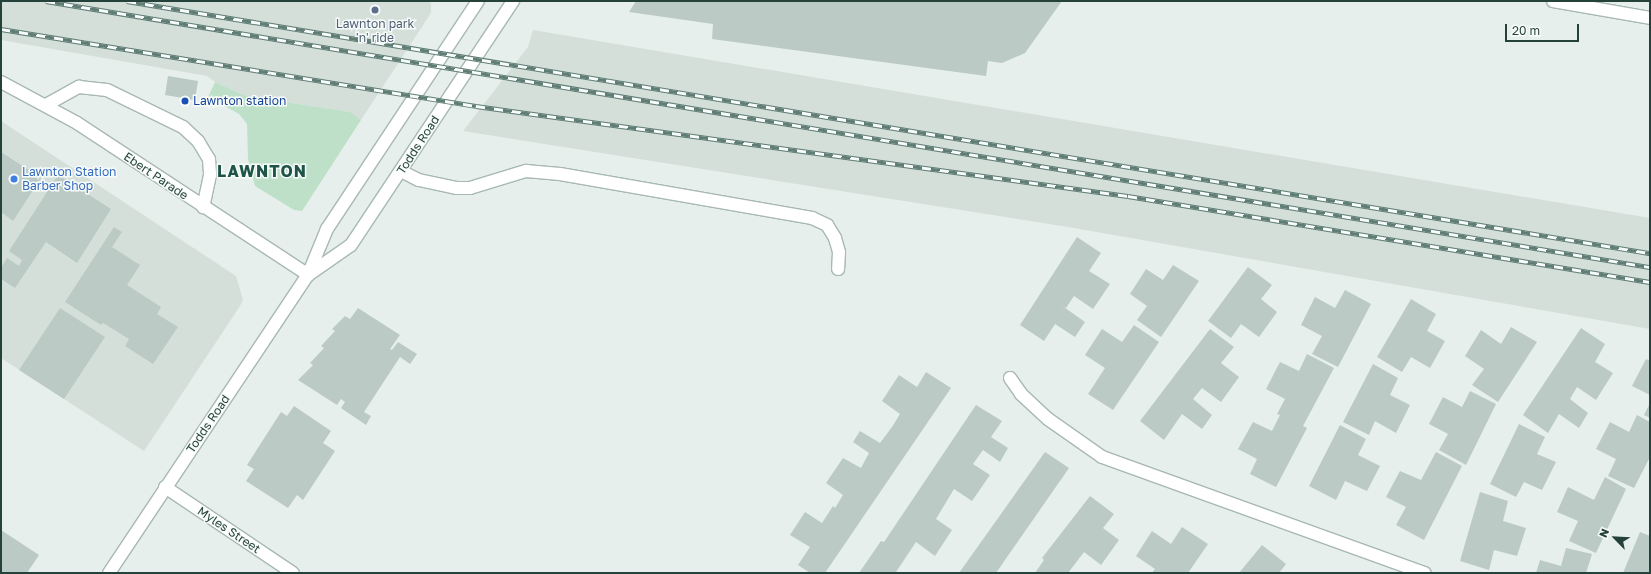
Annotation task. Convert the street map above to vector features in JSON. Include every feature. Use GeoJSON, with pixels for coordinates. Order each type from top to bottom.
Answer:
{"type":"FeatureCollection","features":[{"type":"Feature","properties":{"kind":"street","name":"Todds Road"},"geometry":{"type":"LineString","coordinates":[[109,573],[308,275],[327,229],[478,1]]}},
{"type":"Feature","properties":{"kind":"street"},"geometry":{"type":"LineString","coordinates":[[1553,1],[1650,18]]}},
{"type":"Feature","properties":{"kind":"street","name":"Todds Road"},"geometry":{"type":"LineString","coordinates":[[308,275],[351,245],[511,2]]}},
{"type":"Feature","properties":{"kind":"street","name":"Ebert Parade"},"geometry":{"type":"LineString","coordinates":[[1,82],[46,105],[308,275]]}},
{"type":"Feature","properties":{"kind":"street"},"geometry":{"type":"LineString","coordinates":[[46,105],[79,87],[108,90],[128,98],[183,127],[198,141],[209,159],[210,175],[203,207]]}},
{"type":"Feature","properties":{"kind":"street"},"geometry":{"type":"LineString","coordinates":[[401,171],[424,182],[457,188],[470,188],[526,171],[560,174],[812,218],[827,225],[835,238],[839,252],[838,270]]}},
{"type":"Feature","properties":{"kind":"street"},"geometry":{"type":"LineString","coordinates":[[1010,378],[1021,394],[1048,419],[1102,457],[1425,573]]}},
{"type":"Feature","properties":{"kind":"street","name":"Myles Street"},"geometry":{"type":"LineString","coordinates":[[165,487],[293,573]]}},
{"type":"Feature","properties":{"kind":"shaded area"},"geometry":{"type":"Polygon","coordinates":[[[1,1],[429,1],[431,3],[431,13],[361,120],[349,112],[246,96],[215,82],[207,76],[1,40],[1,1]]]}},
{"type":"Feature","properties":{"kind":"shaded area"},"geometry":{"type":"Polygon","coordinates":[[[533,30],[1650,218],[1650,329],[1068,227],[463,131],[528,47],[533,30]]]}},
{"type":"Feature","properties":{"kind":"shaded area"},"geometry":{"type":"Polygon","coordinates":[[[1,121],[236,276],[243,300],[240,306],[144,451],[1,358],[1,121]]]}},
{"type":"Feature","properties":{"kind":"green space"},"geometry":{"type":"Polygon","coordinates":[[[215,82],[246,96],[350,112],[361,120],[302,211],[294,210],[255,186],[248,159],[247,124],[239,114],[208,97],[215,82]]]}},
{"type":"Feature","properties":{"kind":"building"},"geometry":{"type":"Polygon","coordinates":[[[636,1],[1062,1],[1025,53],[1002,63],[988,61],[986,76],[712,39],[713,24],[629,12],[636,1]]]}},
{"type":"Feature","properties":{"kind":"building"},"geometry":{"type":"Polygon","coordinates":[[[168,76],[198,81],[195,100],[165,95],[168,76]]]}},
{"type":"Feature","properties":{"kind":"building"},"geometry":{"type":"Polygon","coordinates":[[[1,152],[41,178],[13,221],[1,212],[1,152]]]}},
{"type":"Feature","properties":{"kind":"building"},"geometry":{"type":"Polygon","coordinates":[[[58,175],[111,209],[77,263],[46,242],[15,288],[1,279],[2,266],[7,258],[19,266],[22,260],[9,251],[58,175]]]}},
{"type":"Feature","properties":{"kind":"building"},"geometry":{"type":"Polygon","coordinates":[[[114,227],[122,232],[112,247],[140,265],[127,285],[161,307],[157,314],[178,327],[153,364],[125,346],[129,339],[103,323],[101,325],[65,302],[114,227]]]}},
{"type":"Feature","properties":{"kind":"building"},"geometry":{"type":"Polygon","coordinates":[[[1077,237],[1101,253],[1089,271],[1110,284],[1093,309],[1074,296],[1066,308],[1061,305],[1085,322],[1075,337],[1055,324],[1044,341],[1020,325],[1077,237]]]}},
{"type":"Feature","properties":{"kind":"building"},"geometry":{"type":"Polygon","coordinates":[[[1173,265],[1199,281],[1161,337],[1137,320],[1147,306],[1130,294],[1146,269],[1163,280],[1173,265]]]}},
{"type":"Feature","properties":{"kind":"building"},"geometry":{"type":"Polygon","coordinates":[[[1248,267],[1272,285],[1261,299],[1277,312],[1259,337],[1241,324],[1231,338],[1208,321],[1248,267]]]}},
{"type":"Feature","properties":{"kind":"building"},"geometry":{"type":"Polygon","coordinates":[[[1345,290],[1371,304],[1338,367],[1312,354],[1322,336],[1301,325],[1315,297],[1335,308],[1345,290]]]}},
{"type":"Feature","properties":{"kind":"building"},"geometry":{"type":"Polygon","coordinates":[[[1411,299],[1436,314],[1427,331],[1445,341],[1430,368],[1411,357],[1402,372],[1377,357],[1411,299]]]}},
{"type":"Feature","properties":{"kind":"building"},"geometry":{"type":"Polygon","coordinates":[[[60,308],[105,337],[64,399],[19,370],[60,308]]]}},
{"type":"Feature","properties":{"kind":"building"},"geometry":{"type":"Polygon","coordinates":[[[358,308],[400,335],[390,349],[392,350],[398,342],[417,354],[410,364],[400,357],[364,412],[371,416],[366,425],[341,408],[345,402],[341,399],[337,405],[298,380],[313,365],[310,363],[324,348],[321,346],[335,331],[332,329],[345,316],[350,319],[358,308]]]}},
{"type":"Feature","properties":{"kind":"building"},"geometry":{"type":"Polygon","coordinates":[[[1134,325],[1159,342],[1113,410],[1088,394],[1105,368],[1085,355],[1102,329],[1122,342],[1134,325]]]}},
{"type":"Feature","properties":{"kind":"building"},"geometry":{"type":"Polygon","coordinates":[[[1511,327],[1537,342],[1498,402],[1472,385],[1484,369],[1465,356],[1481,330],[1501,344],[1511,327]]]}},
{"type":"Feature","properties":{"kind":"building"},"geometry":{"type":"Polygon","coordinates":[[[1581,328],[1605,344],[1595,362],[1613,373],[1596,400],[1577,387],[1570,399],[1588,413],[1579,428],[1559,414],[1548,433],[1523,415],[1581,328]]]}},
{"type":"Feature","properties":{"kind":"building"},"geometry":{"type":"Polygon","coordinates":[[[1210,329],[1234,347],[1221,363],[1239,377],[1221,402],[1202,388],[1193,399],[1212,415],[1202,429],[1182,414],[1164,440],[1140,421],[1210,329]]]}},
{"type":"Feature","properties":{"kind":"building"},"geometry":{"type":"Polygon","coordinates":[[[1307,354],[1334,368],[1303,426],[1307,428],[1276,487],[1250,474],[1257,459],[1238,449],[1253,422],[1272,431],[1280,415],[1277,414],[1285,399],[1266,389],[1280,362],[1299,371],[1307,354]]]}},
{"type":"Feature","properties":{"kind":"building"},"geometry":{"type":"Polygon","coordinates":[[[1646,359],[1650,361],[1650,395],[1632,386],[1646,359]]]}},
{"type":"Feature","properties":{"kind":"building"},"geometry":{"type":"Polygon","coordinates":[[[1373,364],[1398,378],[1390,395],[1410,405],[1396,433],[1375,421],[1369,435],[1343,422],[1373,364]]]}},
{"type":"Feature","properties":{"kind":"building"},"geometry":{"type":"Polygon","coordinates":[[[926,372],[951,388],[825,573],[810,573],[798,565],[810,547],[790,535],[805,512],[822,523],[833,506],[835,508],[843,495],[826,483],[843,458],[861,468],[869,453],[853,442],[860,431],[880,443],[892,427],[900,414],[882,401],[899,375],[917,387],[926,372]]]}},
{"type":"Feature","properties":{"kind":"building"},"geometry":{"type":"Polygon","coordinates":[[[1470,391],[1496,404],[1466,465],[1439,450],[1448,434],[1429,424],[1443,397],[1462,407],[1470,391]]]}},
{"type":"Feature","properties":{"kind":"building"},"geometry":{"type":"Polygon","coordinates":[[[1650,403],[1650,418],[1644,415],[1650,403]]]}},
{"type":"Feature","properties":{"kind":"building"},"geometry":{"type":"Polygon","coordinates":[[[976,405],[1002,421],[991,437],[1008,448],[1000,462],[983,450],[973,464],[990,475],[972,501],[954,489],[936,519],[952,530],[935,556],[916,542],[896,572],[898,573],[859,573],[881,541],[884,542],[976,405]]]}},
{"type":"Feature","properties":{"kind":"building"},"geometry":{"type":"Polygon","coordinates":[[[294,406],[331,431],[323,443],[335,451],[303,500],[297,495],[288,508],[246,481],[254,469],[247,465],[281,412],[287,416],[294,406]]]}},
{"type":"Feature","properties":{"kind":"building"},"geometry":{"type":"Polygon","coordinates":[[[1637,415],[1650,422],[1650,457],[1634,488],[1608,476],[1616,459],[1596,449],[1610,422],[1629,432],[1637,415]]]}},
{"type":"Feature","properties":{"kind":"building"},"geometry":{"type":"Polygon","coordinates":[[[1519,424],[1545,437],[1537,454],[1556,462],[1542,490],[1524,482],[1516,497],[1490,484],[1519,424]]]}},
{"type":"Feature","properties":{"kind":"building"},"geometry":{"type":"Polygon","coordinates":[[[1340,425],[1366,439],[1358,455],[1380,466],[1367,491],[1345,481],[1336,500],[1309,486],[1340,425]]]}},
{"type":"Feature","properties":{"kind":"building"},"geometry":{"type":"Polygon","coordinates":[[[1045,452],[1069,468],[996,573],[959,573],[1045,452]]]}},
{"type":"Feature","properties":{"kind":"building"},"geometry":{"type":"Polygon","coordinates":[[[1436,452],[1462,466],[1424,540],[1396,525],[1406,507],[1386,497],[1400,471],[1421,480],[1436,452]]]}},
{"type":"Feature","properties":{"kind":"building"},"geometry":{"type":"Polygon","coordinates":[[[1605,477],[1626,489],[1596,553],[1569,541],[1578,521],[1557,512],[1568,487],[1594,500],[1605,477]]]}},
{"type":"Feature","properties":{"kind":"building"},"geometry":{"type":"Polygon","coordinates":[[[1480,492],[1508,501],[1503,521],[1526,528],[1517,556],[1494,550],[1489,570],[1460,561],[1480,492]]]}},
{"type":"Feature","properties":{"kind":"building"},"geometry":{"type":"Polygon","coordinates":[[[1090,496],[1114,514],[1103,528],[1119,540],[1101,565],[1084,552],[1068,573],[1035,573],[1044,560],[1042,558],[1090,496]]]}},
{"type":"Feature","properties":{"kind":"building"},"geometry":{"type":"Polygon","coordinates":[[[1182,527],[1208,544],[1188,573],[1152,573],[1155,569],[1136,556],[1152,531],[1171,544],[1182,527]]]}},
{"type":"Feature","properties":{"kind":"building"},"geometry":{"type":"Polygon","coordinates":[[[1,530],[39,555],[27,573],[1,573],[1,530]]]}},
{"type":"Feature","properties":{"kind":"building"},"geometry":{"type":"Polygon","coordinates":[[[1640,532],[1650,536],[1650,573],[1623,573],[1640,532]]]}},
{"type":"Feature","properties":{"kind":"building"},"geometry":{"type":"Polygon","coordinates":[[[1262,545],[1286,564],[1279,573],[1239,573],[1262,545]]]}},
{"type":"Feature","properties":{"kind":"building"},"geometry":{"type":"Polygon","coordinates":[[[1566,548],[1592,554],[1586,573],[1536,573],[1540,560],[1561,566],[1566,548]]]}},
{"type":"Feature","properties":{"kind":"railway"},"geometry":{"type":"LineString","coordinates":[[46,1],[1650,267]]}},
{"type":"Feature","properties":{"kind":"railway"},"geometry":{"type":"LineString","coordinates":[[127,1],[1650,253]]}},
{"type":"Feature","properties":{"kind":"railway"},"geometry":{"type":"LineString","coordinates":[[1,29],[476,106],[1128,196],[1650,282]]}},
{"type":"Feature","properties":{"kind":"place","name":"Lawnton park 'n' ride"},"geometry":{"type":"Point","coordinates":[375,10]}},
{"type":"Feature","properties":{"kind":"place","name":"Lawnton station"},"geometry":{"type":"Point","coordinates":[185,101]}},
{"type":"Feature","properties":{"kind":"place","name":"Lawnton Station Barber Shop"},"geometry":{"type":"Point","coordinates":[14,179]}},
{"type":"Feature","properties":{"kind":"district","name":"LAWNTON"},"geometry":{"type":"Point","coordinates":[262,171]}}]}
